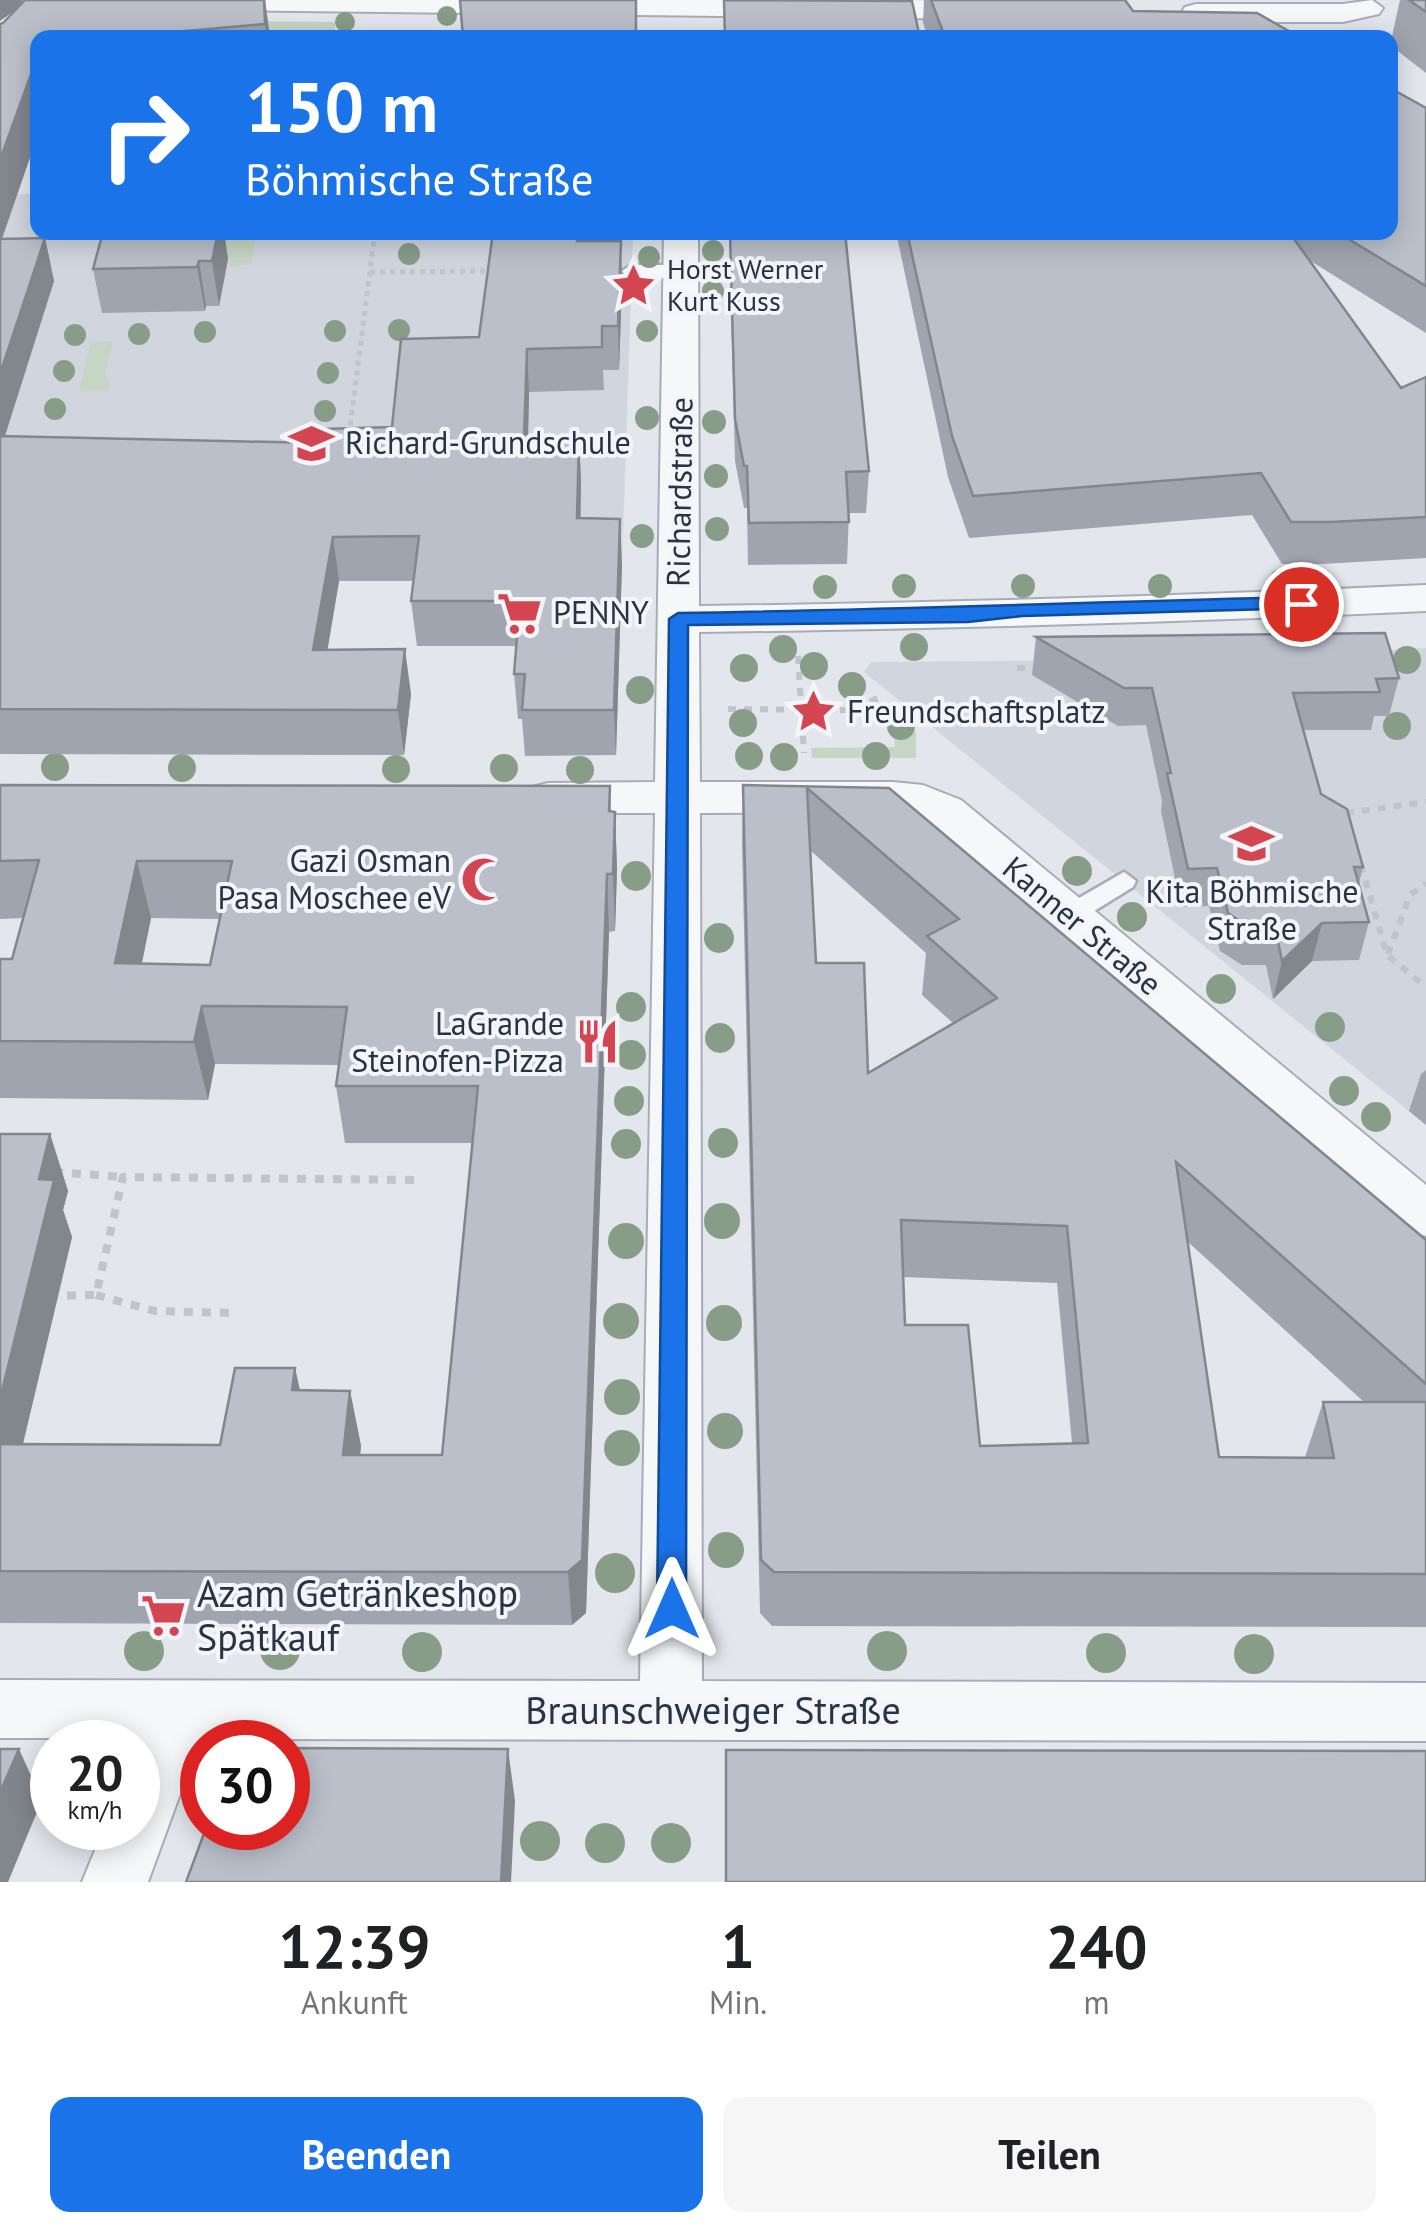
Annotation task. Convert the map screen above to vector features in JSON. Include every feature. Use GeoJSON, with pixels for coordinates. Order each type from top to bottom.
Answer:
{"type":"FeatureCollection","features":[{"type":"Feature","properties":{"kind":"street"},"geometry":{"type":"LineString","coordinates":[[113,0],[670,2],[1017,10]]}},
{"type":"Feature","properties":{"kind":"street"},"geometry":{"type":"LineString","coordinates":[[670,2],[680,30]]}},
{"type":"Feature","properties":{"kind":"street"},"geometry":{"type":"LineString","coordinates":[[1158,12],[1280,26],[1376,3]]}},
{"type":"Feature","properties":{"kind":"street","name":"Richardstraße"},"geometry":{"type":"LineString","coordinates":[[671,1712],[681,252]]}},
{"type":"Feature","properties":{"kind":"street"},"geometry":{"type":"LineString","coordinates":[[678,619],[968,616],[1022,610],[1182,609],[1426,598]]}},
{"type":"Feature","properties":{"kind":"street","name":"Kanner Straße"},"geometry":{"type":"LineString","coordinates":[[501,798],[923,800],[944,811],[1426,1215]]}},
{"type":"Feature","properties":{"kind":"street","name":"Braunschweiger Straße"},"geometry":{"type":"LineString","coordinates":[[0,1709],[1426,1712]]}},
{"type":"Feature","properties":{"kind":"street"},"geometry":{"type":"LineString","coordinates":[[160,1763],[180,1709]]}},
{"type":"Feature","properties":{"kind":"street"},"geometry":{"type":"LineString","coordinates":[[116,1882],[128,1850]]}},
{"type":"Feature","properties":{"kind":"lane"},"geometry":{"type":"LineString","coordinates":[[631,271],[681,252]]}},
{"type":"Feature","properties":{"kind":"lane"},"geometry":{"type":"LineString","coordinates":[[1069,915],[1124,881]]}},
{"type":"Feature","properties":{"kind":"path"},"geometry":{"type":"LineString","coordinates":[[347,453],[374,240]]}},
{"type":"Feature","properties":{"kind":"path"},"geometry":{"type":"LineString","coordinates":[[370,272],[494,271]]}},
{"type":"Feature","properties":{"kind":"path"},"geometry":{"type":"LineString","coordinates":[[798,654],[805,765]]}},
{"type":"Feature","properties":{"kind":"path"},"geometry":{"type":"LineString","coordinates":[[1018,668],[1052,667]]}},
{"type":"Feature","properties":{"kind":"path"},"geometry":{"type":"LineString","coordinates":[[727,709],[853,710],[882,696]]}},
{"type":"Feature","properties":{"kind":"path"},"geometry":{"type":"LineString","coordinates":[[1346,813],[1426,802]]}},
{"type":"Feature","properties":{"kind":"path"},"geometry":{"type":"LineString","coordinates":[[1343,804],[1351,830]]}},
{"type":"Feature","properties":{"kind":"path"},"geometry":{"type":"LineString","coordinates":[[1356,848],[1387,956],[1426,986]]}},
{"type":"Feature","properties":{"kind":"path"},"geometry":{"type":"LineString","coordinates":[[1387,956],[1410,895],[1426,883]]}},
{"type":"Feature","properties":{"kind":"path"},"geometry":{"type":"LineString","coordinates":[[52,1172],[123,1177],[422,1180]]}},
{"type":"Feature","properties":{"kind":"path"},"geometry":{"type":"LineString","coordinates":[[96,1295],[123,1177]]}},
{"type":"Feature","properties":{"kind":"path"},"geometry":{"type":"LineString","coordinates":[[48,1296],[96,1295],[155,1312],[235,1312]]}},
{"type":"Feature","properties":{"kind":"shaded area","name":"Richard-Grundschule"},"geometry":{"type":"Polygon","coordinates":[[[16,194],[30,194],[30,240],[633,240],[622,564],[0,548],[0,243],[16,194]]]}},
{"type":"Feature","properties":{"kind":"shaded area","name":"Kita Böhmische Straße"},"geometry":{"type":"Polygon","coordinates":[[[1426,648],[1426,1125],[864,672],[871,662],[1202,659],[1426,648]]]}},
{"type":"Feature","properties":{"kind":"green space"},"geometry":{"type":"Polygon","coordinates":[[[214,21],[335,22],[335,30],[176,30],[214,21]]]}},
{"type":"Feature","properties":{"kind":"green space"},"geometry":{"type":"Polygon","coordinates":[[[180,240],[256,240],[251,264],[230,267],[231,259],[216,259],[180,240]]]}},
{"type":"Feature","properties":{"kind":"green space"},"geometry":{"type":"Polygon","coordinates":[[[113,341],[105,375],[111,385],[107,390],[79,391],[91,342],[113,341]]]}},
{"type":"Feature","properties":{"kind":"green space"},"geometry":{"type":"Polygon","coordinates":[[[879,702],[916,732],[916,758],[812,758],[811,748],[895,747],[893,729],[867,708],[879,702]]]}},
{"type":"Feature","properties":{"kind":"building"},"geometry":{"type":"Polygon","coordinates":[[[25,0],[264,0],[265,24],[197,30],[30,30],[30,77],[0,160],[3,23],[25,0]]]}},
{"type":"Feature","properties":{"kind":"building"},"geometry":{"type":"Polygon","coordinates":[[[460,0],[636,0],[636,30],[462,30],[460,0]]]}},
{"type":"Feature","properties":{"kind":"building"},"geometry":{"type":"Polygon","coordinates":[[[724,0],[912,1],[918,30],[725,30],[724,0]]]}},
{"type":"Feature","properties":{"kind":"building"},"geometry":{"type":"Polygon","coordinates":[[[931,0],[1125,0],[1133,11],[1257,13],[1287,30],[942,30],[931,0]]]}},
{"type":"Feature","properties":{"kind":"building"},"geometry":{"type":"Polygon","coordinates":[[[1409,0],[1426,0],[1426,12],[1409,0]]]}},
{"type":"Feature","properties":{"kind":"building"},"geometry":{"type":"Polygon","coordinates":[[[1398,92],[1426,108],[1426,286],[1350,240],[1398,240],[1398,92]]]}},
{"type":"Feature","properties":{"kind":"building"},"geometry":{"type":"Polygon","coordinates":[[[0,239],[44,240],[0,374],[0,239]]]}},
{"type":"Feature","properties":{"kind":"building"},"geometry":{"type":"Polygon","coordinates":[[[101,240],[216,240],[212,261],[199,261],[197,267],[93,269],[101,240]]]}},
{"type":"Feature","properties":{"kind":"building"},"geometry":{"type":"Polygon","coordinates":[[[492,240],[621,241],[618,326],[602,326],[602,347],[527,349],[524,438],[579,437],[577,518],[620,519],[614,710],[522,710],[525,674],[514,674],[520,601],[411,601],[419,536],[333,537],[313,650],[405,649],[398,710],[0,709],[0,436],[318,443],[322,429],[392,427],[401,339],[479,337],[492,240]]]}},
{"type":"Feature","properties":{"kind":"building"},"geometry":{"type":"Polygon","coordinates":[[[730,240],[846,240],[869,471],[846,472],[849,522],[749,523],[747,466],[735,419],[730,240]]]}},
{"type":"Feature","properties":{"kind":"building"},"geometry":{"type":"Polygon","coordinates":[[[909,240],[1295,240],[1401,388],[1426,377],[1426,517],[1291,522],[1261,473],[973,496],[952,436],[909,240]]]}},
{"type":"Feature","properties":{"kind":"building"},"geometry":{"type":"Polygon","coordinates":[[[1385,633],[1399,678],[1376,679],[1380,692],[1293,693],[1321,794],[1347,809],[1363,867],[1354,867],[1369,922],[1322,923],[1282,961],[1275,927],[1250,928],[1228,913],[1217,868],[1188,869],[1152,688],[1124,688],[1036,637],[1385,633]]]}},
{"type":"Feature","properties":{"kind":"building"},"geometry":{"type":"Polygon","coordinates":[[[0,785],[610,786],[609,811],[615,812],[613,874],[607,874],[582,1560],[568,1572],[0,1571],[0,1444],[220,1445],[235,1368],[295,1368],[292,1390],[350,1391],[343,1455],[442,1455],[478,1086],[336,1086],[347,1007],[202,1006],[194,1042],[0,1041],[0,959],[12,959],[39,860],[0,861],[0,785]],[[137,861],[115,963],[210,965],[232,861],[137,861]]]}},
{"type":"Feature","properties":{"kind":"building"},"geometry":{"type":"Polygon","coordinates":[[[743,785],[889,788],[1426,1240],[1426,1384],[1176,1162],[1219,1457],[1334,1458],[1323,1402],[1426,1402],[1426,1574],[774,1572],[761,1560],[743,785]],[[807,788],[816,963],[864,963],[868,1073],[997,998],[927,936],[959,919],[807,788]],[[901,1220],[905,1325],[968,1325],[980,1446],[1088,1443],[1067,1226],[901,1220]]]}},
{"type":"Feature","properties":{"kind":"building"},"geometry":{"type":"Polygon","coordinates":[[[0,1134],[50,1134],[39,1179],[54,1180],[0,1399],[0,1134]]]}},
{"type":"Feature","properties":{"kind":"building"},"geometry":{"type":"Polygon","coordinates":[[[310,1748],[508,1749],[501,1882],[186,1882],[198,1850],[310,1850],[310,1748]]]}},
{"type":"Feature","properties":{"kind":"building"},"geometry":{"type":"Polygon","coordinates":[[[0,1749],[19,1749],[0,1792],[0,1749]]]}},
{"type":"Feature","properties":{"kind":"building"},"geometry":{"type":"Polygon","coordinates":[[[726,1750],[1426,1751],[1426,1882],[726,1882],[726,1750]]]}},
{"type":"Feature","properties":{"kind":"place","name":"Horst Werner Kurt Kuss"},"geometry":{"type":"Point","coordinates":[634,285]}},
{"type":"Feature","properties":{"kind":"place","name":"Richard-Grundschule"},"geometry":{"type":"Point","coordinates":[312,443]}},
{"type":"Feature","properties":{"kind":"place","name":"PENNY"},"geometry":{"type":"Point","coordinates":[520,613]}},
{"type":"Feature","properties":{"kind":"place","name":"Freundschaftsplatz"},"geometry":{"type":"Point","coordinates":[814,712]}},
{"type":"Feature","properties":{"kind":"place","name":"Kita Böhmische Straße"},"geometry":{"type":"Point","coordinates":[1252,844]}},
{"type":"Feature","properties":{"kind":"place","name":"Gazi Osman Pasa Moschee eV"},"geometry":{"type":"Point","coordinates":[484,879]}},
{"type":"Feature","properties":{"kind":"place","name":"LaGrande Steinofen-Pizza"},"geometry":{"type":"Point","coordinates":[597,1042]}},
{"type":"Feature","properties":{"kind":"place","name":"Azam Getränkeshop Spätkauf"},"geometry":{"type":"Point","coordinates":[164,1616]}},
{"type":"Feature","properties":{"kind":"route"},"geometry":{"type":"LineString","coordinates":[[672,1609],[678,619],[968,616],[1022,610],[1301,604]]}}]}
